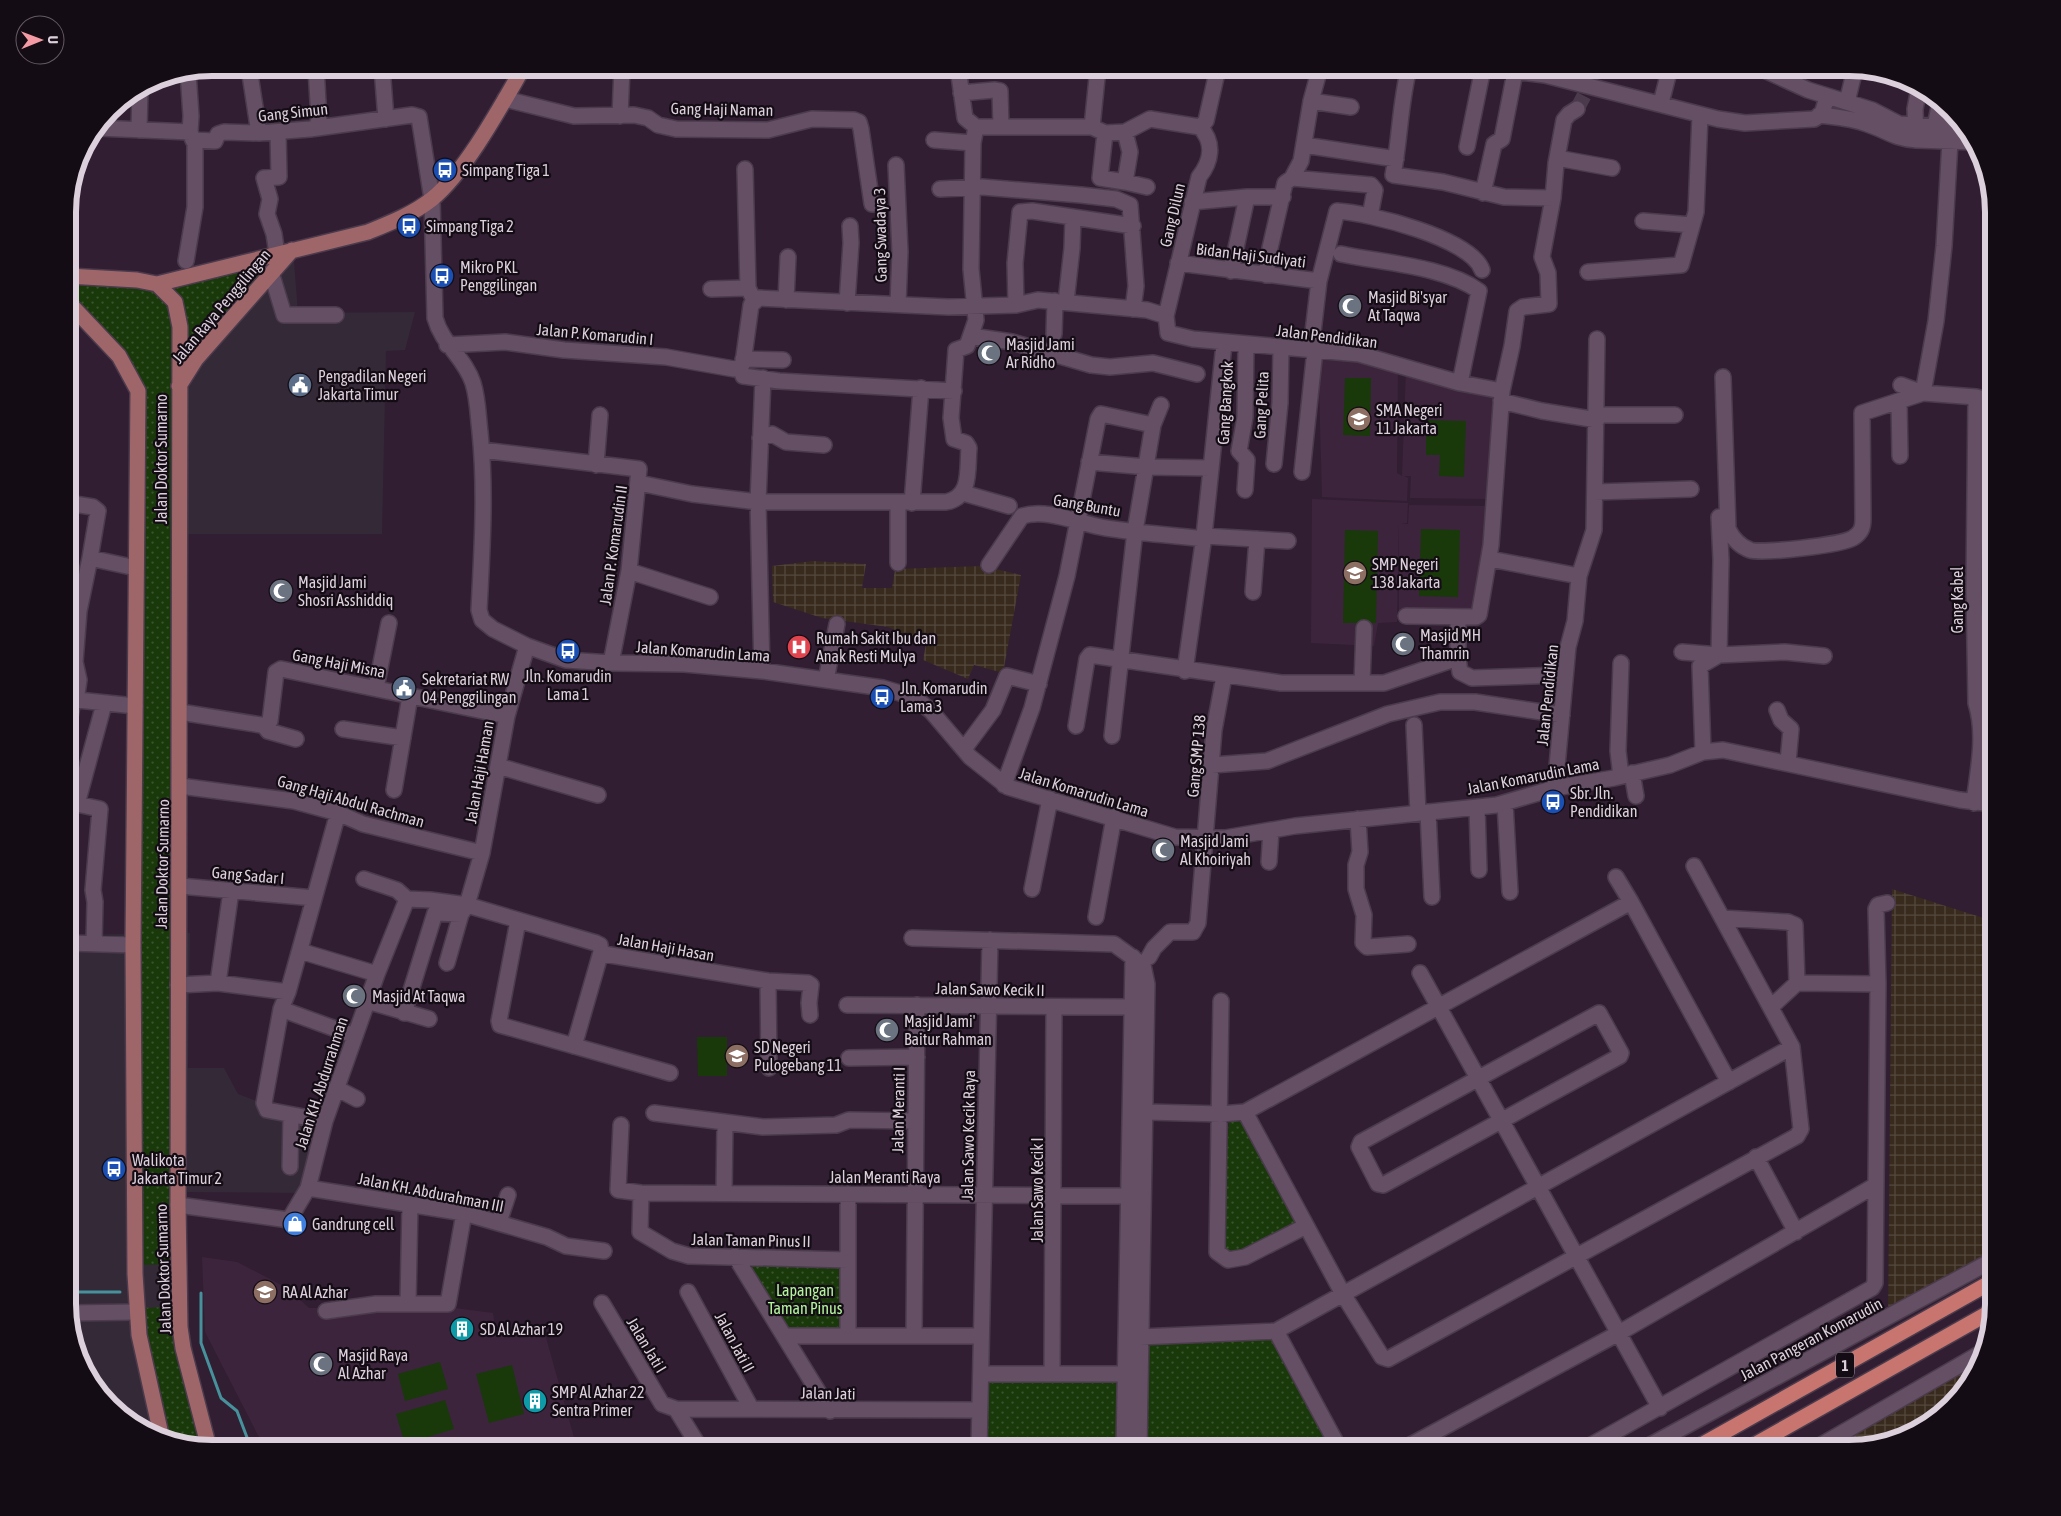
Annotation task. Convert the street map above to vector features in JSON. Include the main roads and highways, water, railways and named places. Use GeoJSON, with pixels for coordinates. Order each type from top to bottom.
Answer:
{"type":"FeatureCollection","features":[{"type":"Feature","properties":{"kind":"highway","name":"1"},"geometry":{"type":"LineString","coordinates":[[1710,1440],[1985,1286]]}},
{"type":"Feature","properties":{"kind":"highway","name":"1"},"geometry":{"type":"LineString","coordinates":[[1763,1440],[1984,1315]]}},
{"type":"Feature","properties":{"kind":"main road","name":"Jalan Raya Penggilingan"},"geometry":{"type":"LineString","coordinates":[[157,284],[368,232],[405,216],[432,199],[478,143],[518,77]]}},
{"type":"Feature","properties":{"kind":"main road","name":"Jalan Raya Penggilingan"},"geometry":{"type":"LineString","coordinates":[[178,388],[196,359],[293,249]]}},
{"type":"Feature","properties":{"kind":"main road"},"geometry":{"type":"LineString","coordinates":[[77,277],[137,280],[157,284]]}},
{"type":"Feature","properties":{"kind":"main road","name":"Jalan Doktor Sumarno"},"geometry":{"type":"LineString","coordinates":[[157,284],[174,302],[178,312],[180,712],[178,1205],[180,1327],[183,1348],[208,1440]]}},
{"type":"Feature","properties":{"kind":"main road","name":"Jalan Doktor Sumarno"},"geometry":{"type":"LineString","coordinates":[[77,312],[119,356],[138,391],[133,945],[137,1312],[140,1342],[160,1429]]}},
{"type":"Feature","properties":{"kind":"waterway"},"geometry":{"type":"LineString","coordinates":[[77,1292],[120,1292]]}},
{"type":"Feature","properties":{"kind":"waterway"},"geometry":{"type":"LineString","coordinates":[[201,1293],[201,1343],[221,1398],[237,1411],[248,1440]]}},
{"type":"Feature","properties":{"kind":"tunnel"},"geometry":{"type":"LineString","coordinates":[[1577,109],[1586,92]]}},
{"type":"Feature","properties":{"kind":"place","name":"Simpang Tiga 1"},"geometry":{"type":"Point","coordinates":[445,170]}},
{"type":"Feature","properties":{"kind":"place","name":"Simpang Tiga 2"},"geometry":{"type":"Point","coordinates":[409,226]}},
{"type":"Feature","properties":{"kind":"place","name":"Mikro PKL Penggilingan"},"geometry":{"type":"Point","coordinates":[442,276]}},
{"type":"Feature","properties":{"kind":"place","name":"Masjid Bi'syar At Taqwa"},"geometry":{"type":"Point","coordinates":[1350,306]}},
{"type":"Feature","properties":{"kind":"place","name":"Masjid Jami Ar Ridho"},"geometry":{"type":"Point","coordinates":[989,353]}},
{"type":"Feature","properties":{"kind":"place","name":"Pengadilan Negeri Jakarta Timur"},"geometry":{"type":"Point","coordinates":[300,385]}},
{"type":"Feature","properties":{"kind":"place","name":"SMA Negeri 11 Jakarta"},"geometry":{"type":"Point","coordinates":[1359,419]}},
{"type":"Feature","properties":{"kind":"place","name":"SMP Negeri 138 Jakarta"},"geometry":{"type":"Point","coordinates":[1355,573]}},
{"type":"Feature","properties":{"kind":"place","name":"Masjid Jami Shosri Asshiddiq"},"geometry":{"type":"Point","coordinates":[281,591]}},
{"type":"Feature","properties":{"kind":"place","name":"Masjid MH Thamrin"},"geometry":{"type":"Point","coordinates":[1403,644]}},
{"type":"Feature","properties":{"kind":"place","name":"Rumah Sakit Ibu dan Anak Resti Mulya"},"geometry":{"type":"Point","coordinates":[799,647]}},
{"type":"Feature","properties":{"kind":"place","name":"Jln. Komarudin Lama 1"},"geometry":{"type":"Point","coordinates":[568,651]}},
{"type":"Feature","properties":{"kind":"place","name":"Sekretariat RW 04 Penggilingan"},"geometry":{"type":"Point","coordinates":[404,688]}},
{"type":"Feature","properties":{"kind":"place","name":"Jln. Komarudin Lama 3"},"geometry":{"type":"Point","coordinates":[882,697]}},
{"type":"Feature","properties":{"kind":"place","name":"Sbr. Jln. Pendidikan"},"geometry":{"type":"Point","coordinates":[1553,802]}},
{"type":"Feature","properties":{"kind":"place","name":"Masjid Jami Al Khoiriyah"},"geometry":{"type":"Point","coordinates":[1163,850]}},
{"type":"Feature","properties":{"kind":"place","name":"Masjid At Taqwa"},"geometry":{"type":"Point","coordinates":[354,996]}},
{"type":"Feature","properties":{"kind":"place","name":"Masjid Jami' Baitur Rahman"},"geometry":{"type":"Point","coordinates":[887,1030]}},
{"type":"Feature","properties":{"kind":"place","name":"SD Negeri Pulogebang 11"},"geometry":{"type":"Point","coordinates":[737,1056]}},
{"type":"Feature","properties":{"kind":"place","name":"Walikota Jakarta Timur 2"},"geometry":{"type":"Point","coordinates":[114,1169]}},
{"type":"Feature","properties":{"kind":"place","name":"Gandrung cell"},"geometry":{"type":"Point","coordinates":[295,1224]}},
{"type":"Feature","properties":{"kind":"place","name":"RA Al Azhar"},"geometry":{"type":"Point","coordinates":[265,1292]}},
{"type":"Feature","properties":{"kind":"place","name":"SD Al Azhar 19"},"geometry":{"type":"Point","coordinates":[462,1329]}},
{"type":"Feature","properties":{"kind":"place","name":"Masjid Raya Al Azhar"},"geometry":{"type":"Point","coordinates":[321,1364]}},
{"type":"Feature","properties":{"kind":"place","name":"SMP Al Azhar 22 Sentra Primer"},"geometry":{"type":"Point","coordinates":[535,1401]}},
{"type":"Feature","properties":{"kind":"park label","name":"Lapangan Taman Pinus"},"geometry":{"type":"Point","coordinates":[805,1299]}}]}
